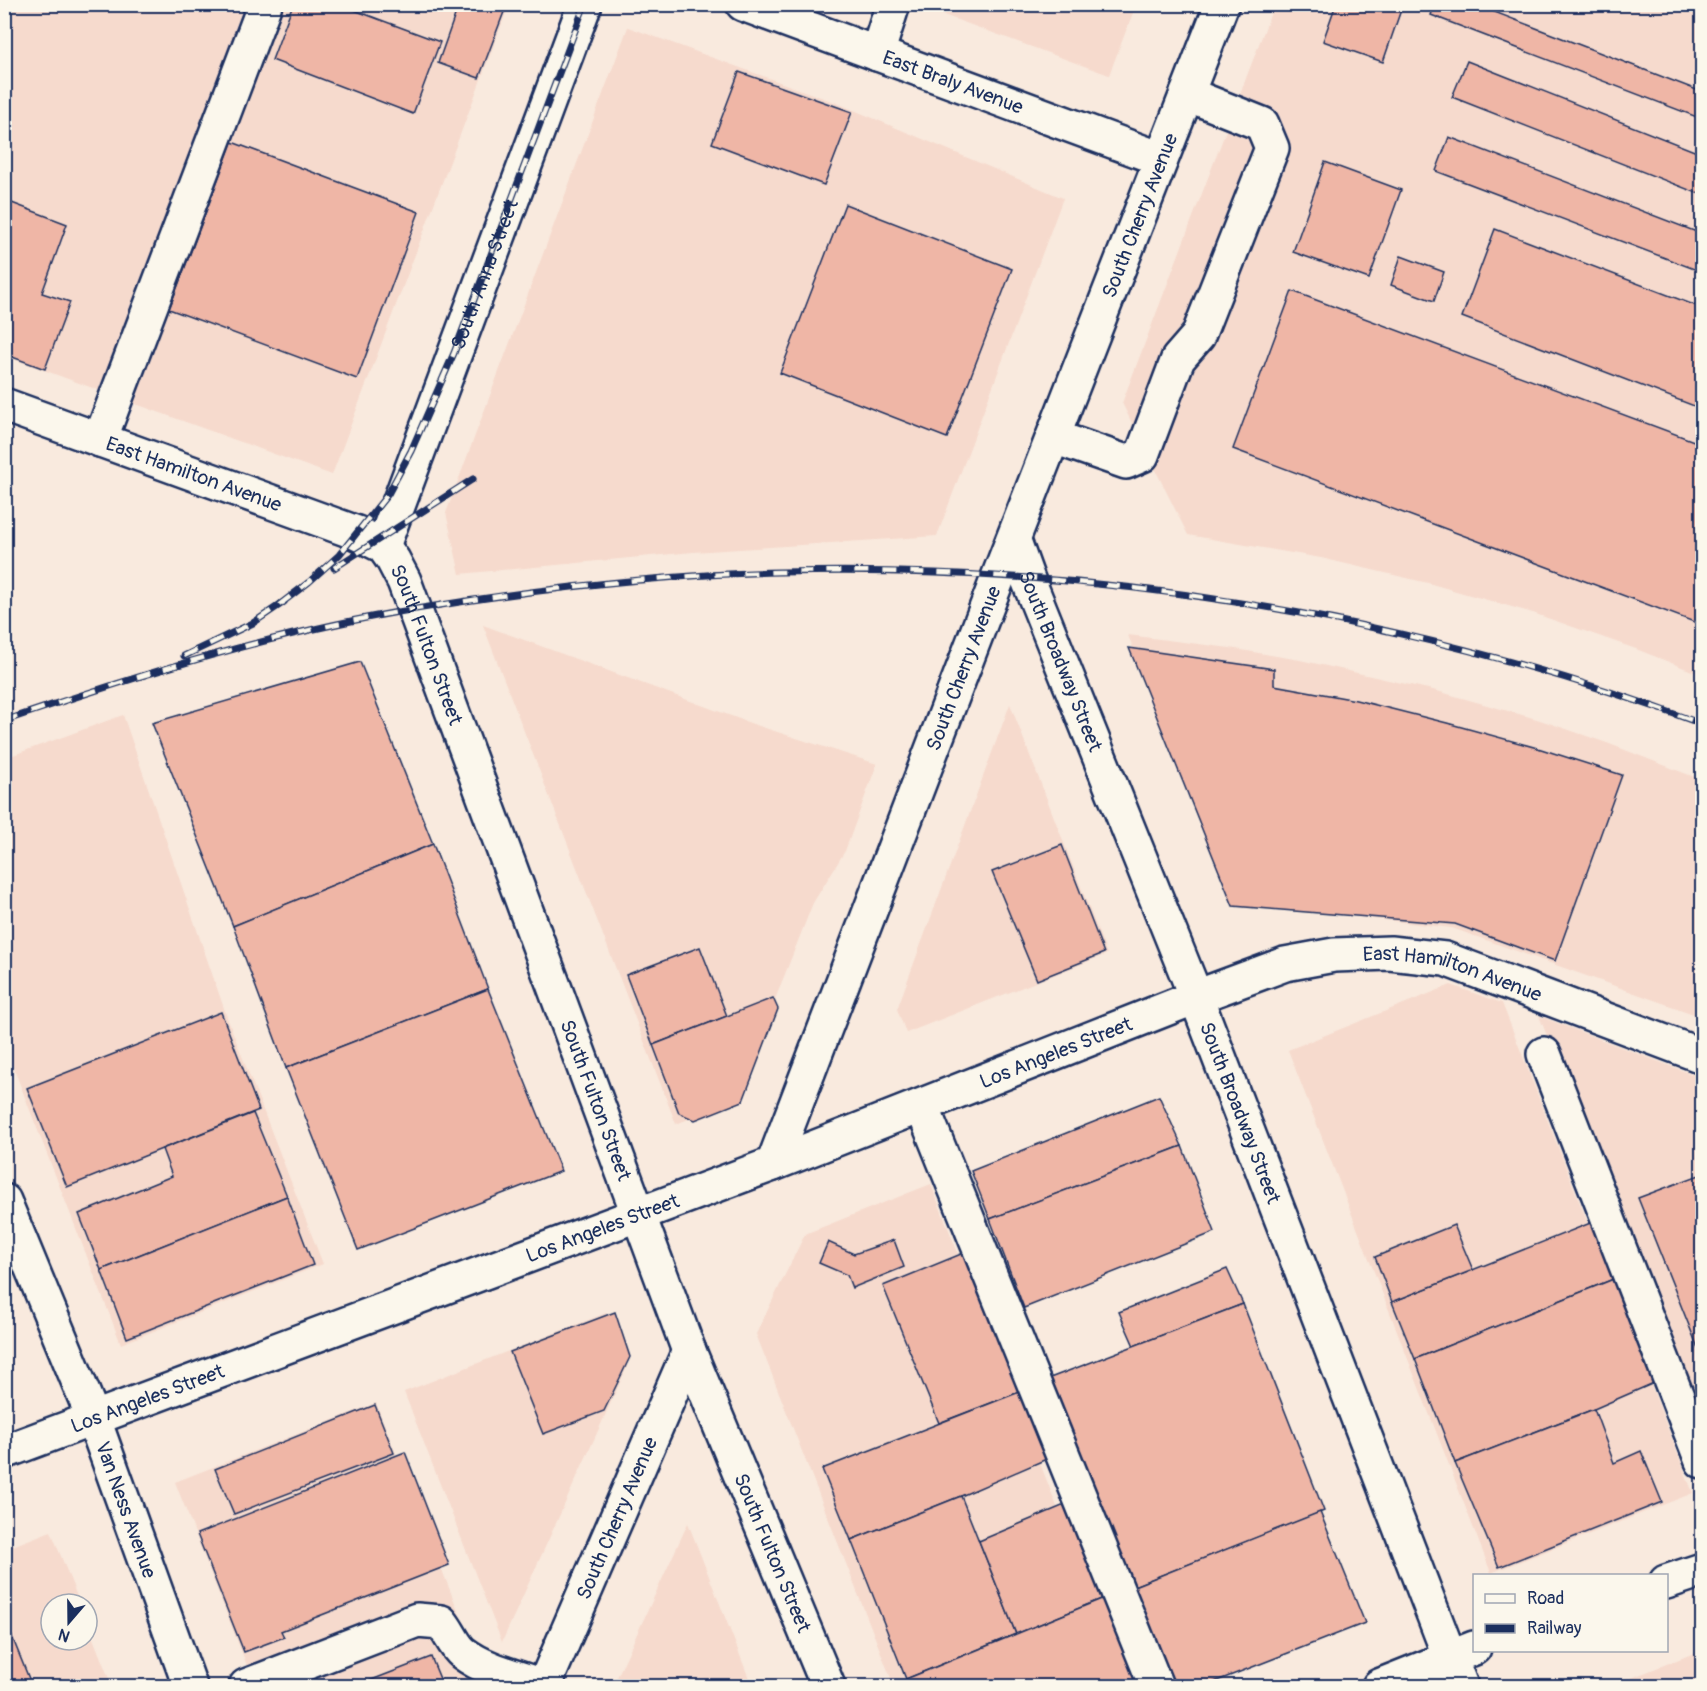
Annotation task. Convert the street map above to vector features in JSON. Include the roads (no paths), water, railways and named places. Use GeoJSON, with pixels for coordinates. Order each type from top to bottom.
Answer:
{"type":"FeatureCollection","features":[{"type":"Feature","properties":{"kind":"street"},"geometry":{"type":"LineString","coordinates":[[100,440],[265,4]]}},
{"type":"Feature","properties":{"kind":"street","name":"South Anna Street"},"geometry":{"type":"LineString","coordinates":[[382,546],[585,4]]}},
{"type":"Feature","properties":{"kind":"street","name":"East Braly Avenue"},"geometry":{"type":"LineString","coordinates":[[743,4],[1161,159]]}},
{"type":"Feature","properties":{"kind":"street"},"geometry":{"type":"LineString","coordinates":[[877,54],[893,4]]}},
{"type":"Feature","properties":{"kind":"street","name":"South Cherry Avenue"},"geometry":{"type":"LineString","coordinates":[[773,1164],[1222,4]]}},
{"type":"Feature","properties":{"kind":"street"},"geometry":{"type":"LineString","coordinates":[[1054,438],[1126,462],[1142,455],[1178,359],[1198,336],[1272,147],[1262,124],[1187,94]]}},
{"type":"Feature","properties":{"kind":"street","name":"East Hamilton Avenue"},"geometry":{"type":"LineString","coordinates":[[4,405],[357,533],[382,546]]}},
{"type":"Feature","properties":{"kind":"street","name":"South Broadway Street"},"geometry":{"type":"LineString","coordinates":[[1014,541],[1462,1652],[1461,1686]]}},
{"type":"Feature","properties":{"kind":"street","name":"South Fulton Street"},"geometry":{"type":"LineString","coordinates":[[382,546],[393,560],[404,581],[689,1351],[828,1686]]}},
{"type":"Feature","properties":{"kind":"street","name":"East Hamilton Avenue"},"geometry":{"type":"LineString","coordinates":[[1196,997],[1285,964],[1334,955],[1390,953],[1445,959],[1702,1056]]}},
{"type":"Feature","properties":{"kind":"street","name":"Los Angeles Street"},"geometry":{"type":"LineString","coordinates":[[4,1452],[773,1164],[1196,997]]}},
{"type":"Feature","properties":{"kind":"street"},"geometry":{"type":"LineString","coordinates":[[1544,1054],[1702,1461]]}},
{"type":"Feature","properties":{"kind":"street"},"geometry":{"type":"LineString","coordinates":[[922,1106],[1156,1686]]}},
{"type":"Feature","properties":{"kind":"street","name":"Van Ness Avenue"},"geometry":{"type":"LineString","coordinates":[[4,1201],[93,1417],[190,1686]]}},
{"type":"Feature","properties":{"kind":"street","name":"South Cherry Avenue"},"geometry":{"type":"LineString","coordinates":[[544,1686],[689,1351]]}},
{"type":"Feature","properties":{"kind":"street"},"geometry":{"type":"LineString","coordinates":[[1668,1581],[1702,1570]]}},
{"type":"Feature","properties":{"kind":"street"},"geometry":{"type":"LineString","coordinates":[[246,1686],[417,1620],[441,1622],[461,1652],[490,1667],[544,1686]]}},
{"type":"Feature","properties":{"kind":"street"},"geometry":{"type":"LineString","coordinates":[[1378,1686],[1462,1652]]}},
{"type":"Feature","properties":{"kind":"railway"},"geometry":{"type":"LineString","coordinates":[[279,605],[339,555],[388,494],[411,451],[454,353],[585,4]]}},
{"type":"Feature","properties":{"kind":"railway"},"geometry":{"type":"LineString","coordinates":[[334,568],[473,479]]}},
{"type":"Feature","properties":{"kind":"railway"},"geometry":{"type":"LineString","coordinates":[[4,721],[157,671],[259,642],[416,609],[552,589],[689,576],[780,572],[897,572],[1015,577],[1132,588],[1248,604],[1364,626],[1478,653],[1591,686],[1702,724]]}},
{"type":"Feature","properties":{"kind":"railway"},"geometry":{"type":"LineString","coordinates":[[184,656],[253,623],[284,602]]}}]}
